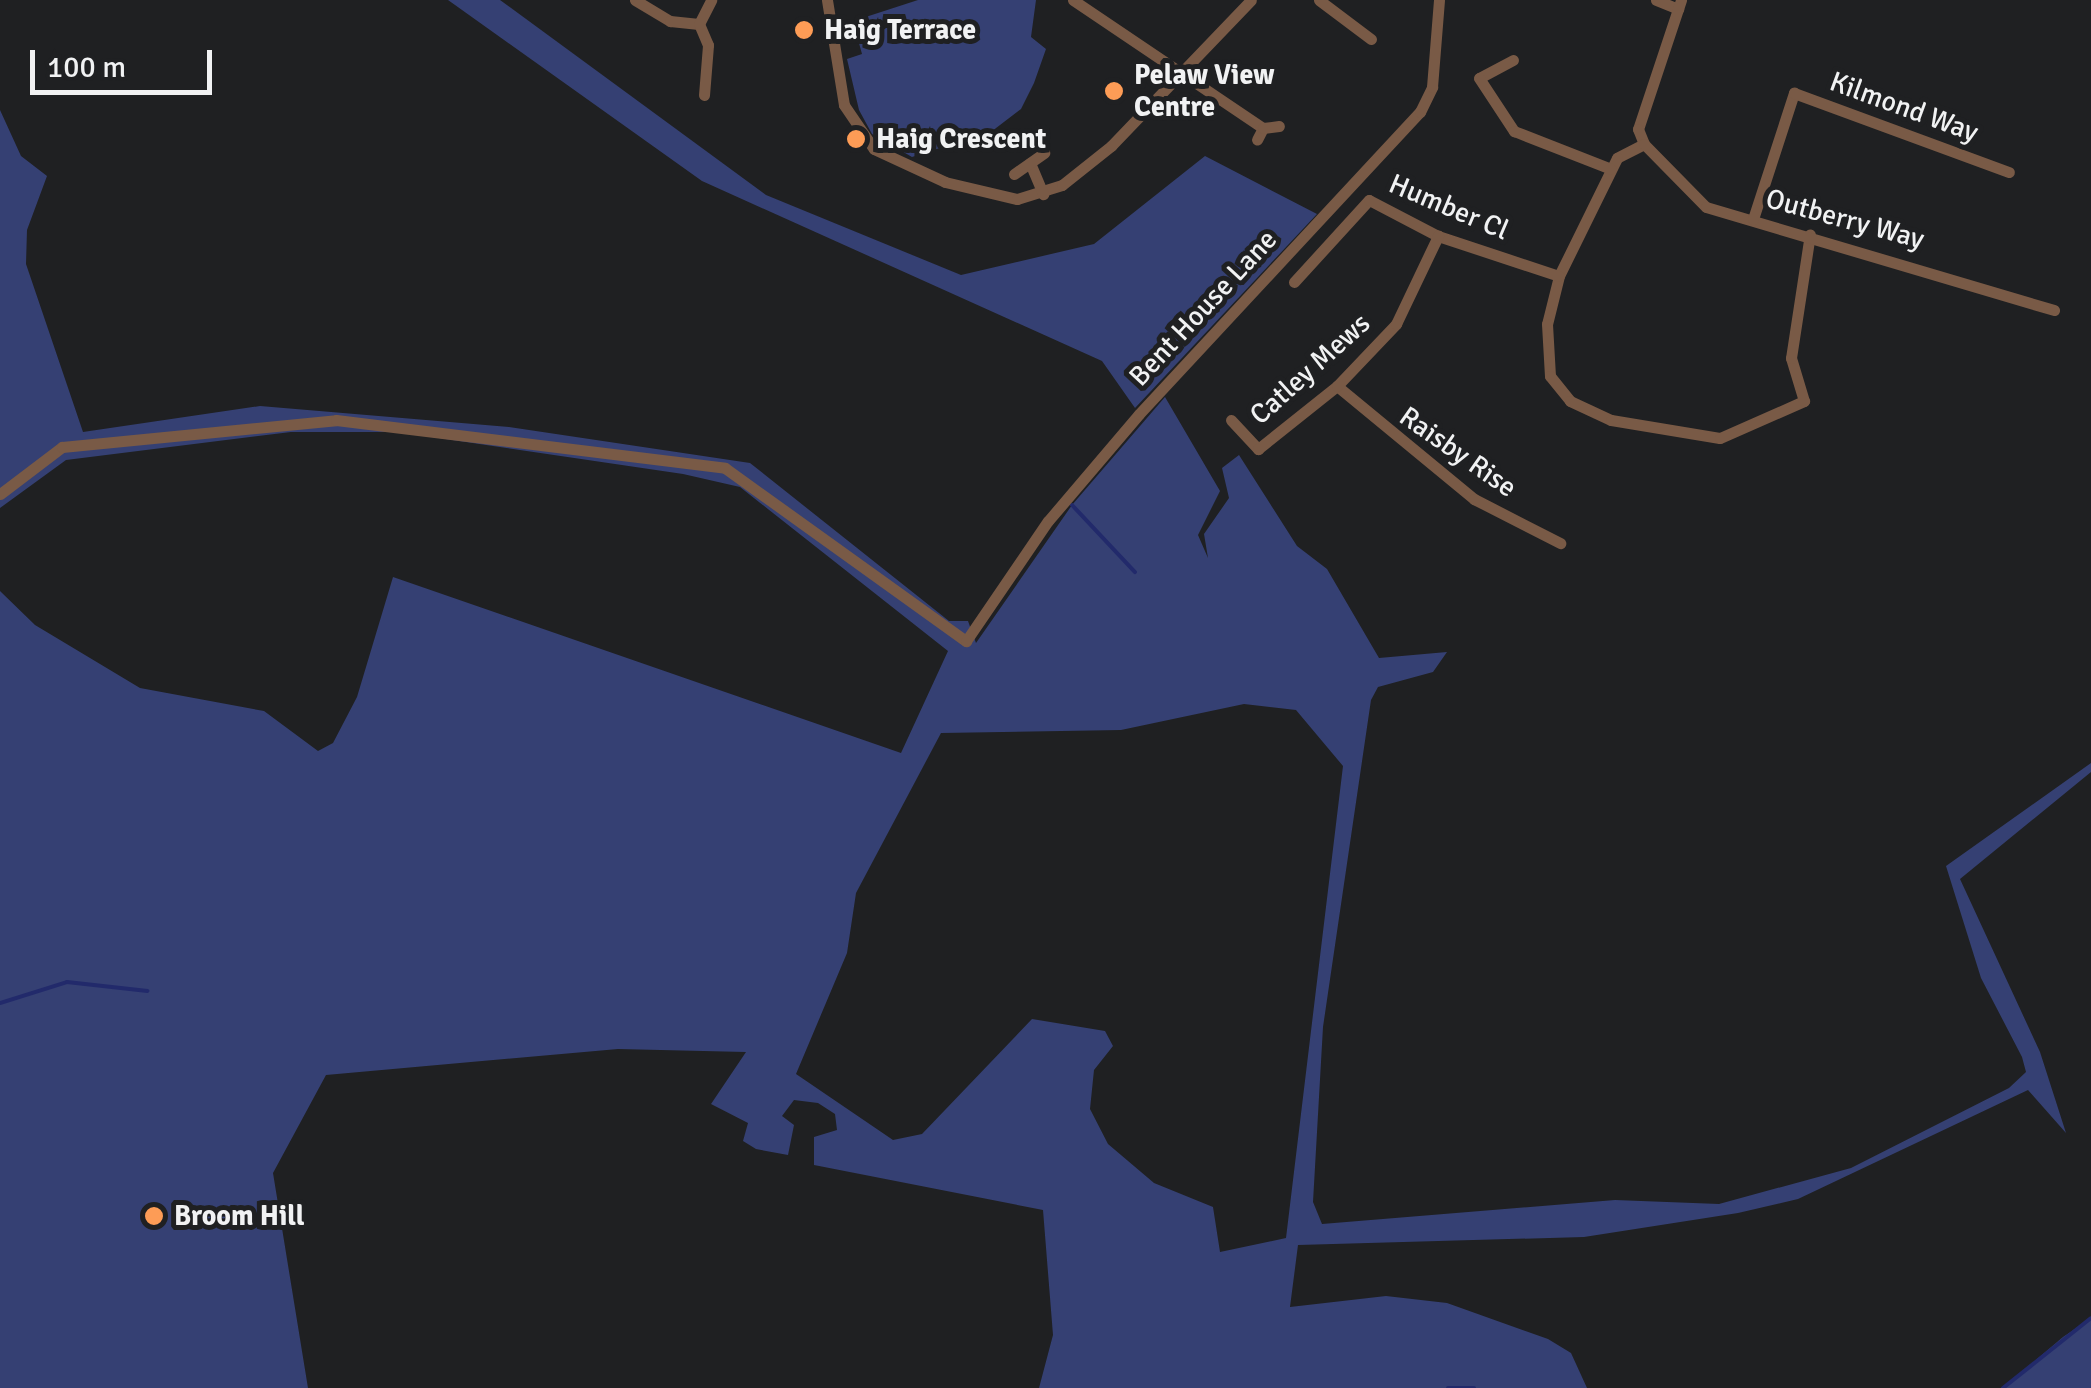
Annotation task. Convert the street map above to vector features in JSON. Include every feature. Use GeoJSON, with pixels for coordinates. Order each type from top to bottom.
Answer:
{"type":"FeatureCollection","features":[{"type":"Feature","properties":{"kind":"street"},"geometry":{"type":"LineString","coordinates":[[635,0],[670,21],[699,24]]}},
{"type":"Feature","properties":{"kind":"street"},"geometry":{"type":"LineString","coordinates":[[704,95],[708,45],[699,24],[711,0]]}},
{"type":"Feature","properties":{"kind":"street"},"geometry":{"type":"LineString","coordinates":[[828,0],[844,105],[874,149],[977,194],[1037,196],[1111,146],[1251,0]]}},
{"type":"Feature","properties":{"kind":"street"},"geometry":{"type":"LineString","coordinates":[[1073,0],[1186,72],[1260,134],[1279,126]]}},
{"type":"Feature","properties":{"kind":"street"},"geometry":{"type":"LineString","coordinates":[[1319,0],[1371,39]]}},
{"type":"Feature","properties":{"kind":"street","name":"Bent House Lane"},"geometry":{"type":"LineString","coordinates":[[0,494],[62,447],[336,420],[725,468],[966,642],[1048,521],[1138,414],[1420,112],[1432,88],[1439,0]]}},
{"type":"Feature","properties":{"kind":"street"},"geometry":{"type":"LineString","coordinates":[[1656,0],[1679,4],[1638,130],[1644,144],[1612,169],[1559,276],[1547,324],[1550,376],[1570,401],[1611,420],[1720,438],[1804,401],[1791,358],[1810,234]]}},
{"type":"Feature","properties":{"kind":"street"},"geometry":{"type":"LineString","coordinates":[[1513,60],[1479,78],[1514,131],[1612,169]]}},
{"type":"Feature","properties":{"kind":"street","name":"Kilmond Way"},"geometry":{"type":"LineString","coordinates":[[1753,220],[1794,93],[2008,172]]}},
{"type":"Feature","properties":{"kind":"street","name":"Outberry Way"},"geometry":{"type":"LineString","coordinates":[[1644,144],[1706,207],[1810,234],[2054,310]]}},
{"type":"Feature","properties":{"kind":"street"},"geometry":{"type":"LineString","coordinates":[[1014,174],[1044,153]]}},
{"type":"Feature","properties":{"kind":"street"},"geometry":{"type":"LineString","coordinates":[[1030,163],[1037,196]]}},
{"type":"Feature","properties":{"kind":"street","name":"Humber Cl"},"geometry":{"type":"LineString","coordinates":[[1294,282],[1369,200],[1438,236],[1559,276]]}},
{"type":"Feature","properties":{"kind":"street","name":"Catley Mews"},"geometry":{"type":"LineString","coordinates":[[1231,420],[1258,449],[1337,386],[1396,324],[1438,236]]}},
{"type":"Feature","properties":{"kind":"street","name":"Raisby Rise"},"geometry":{"type":"LineString","coordinates":[[1337,386],[1474,499],[1560,544]]}},
{"type":"Feature","properties":{"kind":"shaded area"},"geometry":{"type":"Polygon","coordinates":[[[448,0],[500,0],[766,195],[961,275],[1094,244],[1205,156],[1317,214],[1135,408],[1102,361],[702,181],[448,0]]]}},
{"type":"Feature","properties":{"kind":"shaded area"},"geometry":{"type":"Polygon","coordinates":[[[918,0],[1036,0],[1031,37],[1046,49],[1034,83],[1021,109],[966,151],[946,146],[912,157],[872,134],[859,110],[847,59],[862,54],[857,36],[841,25],[918,0]]]}},
{"type":"Feature","properties":{"kind":"shaded area"},"geometry":{"type":"Polygon","coordinates":[[[0,110],[21,156],[47,176],[27,230],[26,264],[83,432],[260,406],[509,427],[750,463],[949,621],[968,621],[976,643],[1072,505],[1165,397],[1220,491],[1198,535],[1208,558],[1204,534],[1229,498],[1222,468],[1239,455],[1297,546],[1327,569],[1379,658],[1447,652],[1433,672],[1378,687],[1371,700],[1323,1027],[1313,1202],[1322,1224],[1615,1200],[1719,1204],[1851,1168],[2009,1088],[2026,1072],[2022,1057],[1981,978],[1946,866],[2091,763],[2091,772],[1960,879],[2040,1052],[2066,1133],[2028,1090],[1798,1199],[1738,1213],[1584,1237],[1298,1245],[1290,1307],[1386,1296],[1447,1303],[1548,1339],[1571,1353],[1587,1388],[1039,1388],[1053,1335],[1043,1210],[814,1165],[814,1137],[837,1130],[835,1114],[818,1103],[794,1100],[782,1116],[794,1125],[788,1155],[756,1149],[743,1141],[748,1123],[711,1104],[746,1052],[618,1049],[326,1075],[273,1173],[308,1388],[0,1388],[0,591],[35,625],[140,688],[264,711],[318,751],[333,743],[357,697],[393,577],[901,753],[948,651],[740,487],[683,474],[398,432],[291,432],[66,460],[0,508],[0,110]],[[1244,704],[1121,730],[941,733],[856,893],[847,953],[796,1074],[893,1140],[922,1134],[1032,1019],[1105,1031],[1113,1046],[1094,1070],[1090,1109],[1108,1144],[1154,1183],[1213,1207],[1220,1252],[1286,1238],[1343,766],[1296,710],[1244,704]]]}},
{"type":"Feature","properties":{"kind":"shaded area"},"geometry":{"type":"Polygon","coordinates":[[[2091,1318],[2091,1388],[2003,1388],[2063,1337],[2091,1318]]]}},
{"type":"Feature","properties":{"kind":"waterway"},"geometry":{"type":"LineString","coordinates":[[1072,505],[1135,572]]}},
{"type":"Feature","properties":{"kind":"waterway"},"geometry":{"type":"LineString","coordinates":[[0,1003],[67,982],[148,991]]}},
{"type":"Feature","properties":{"kind":"waterway"},"geometry":{"type":"LineString","coordinates":[[2003,1388],[2091,1318]]}},
{"type":"Feature","properties":{"kind":"waterway"},"geometry":{"type":"LineString","coordinates":[[1448,1388],[1474,1388]]}},
{"type":"Feature","properties":{"kind":"place","name":"Haig Terrace"},"geometry":{"type":"Point","coordinates":[804,30]}},
{"type":"Feature","properties":{"kind":"place","name":"Pelaw View Centre"},"geometry":{"type":"Point","coordinates":[1114,91]}},
{"type":"Feature","properties":{"kind":"place","name":"Haig Crescent"},"geometry":{"type":"Point","coordinates":[856,139]}},
{"type":"Feature","properties":{"kind":"place","name":"Broom Hill"},"geometry":{"type":"Point","coordinates":[154,1216]}}]}
